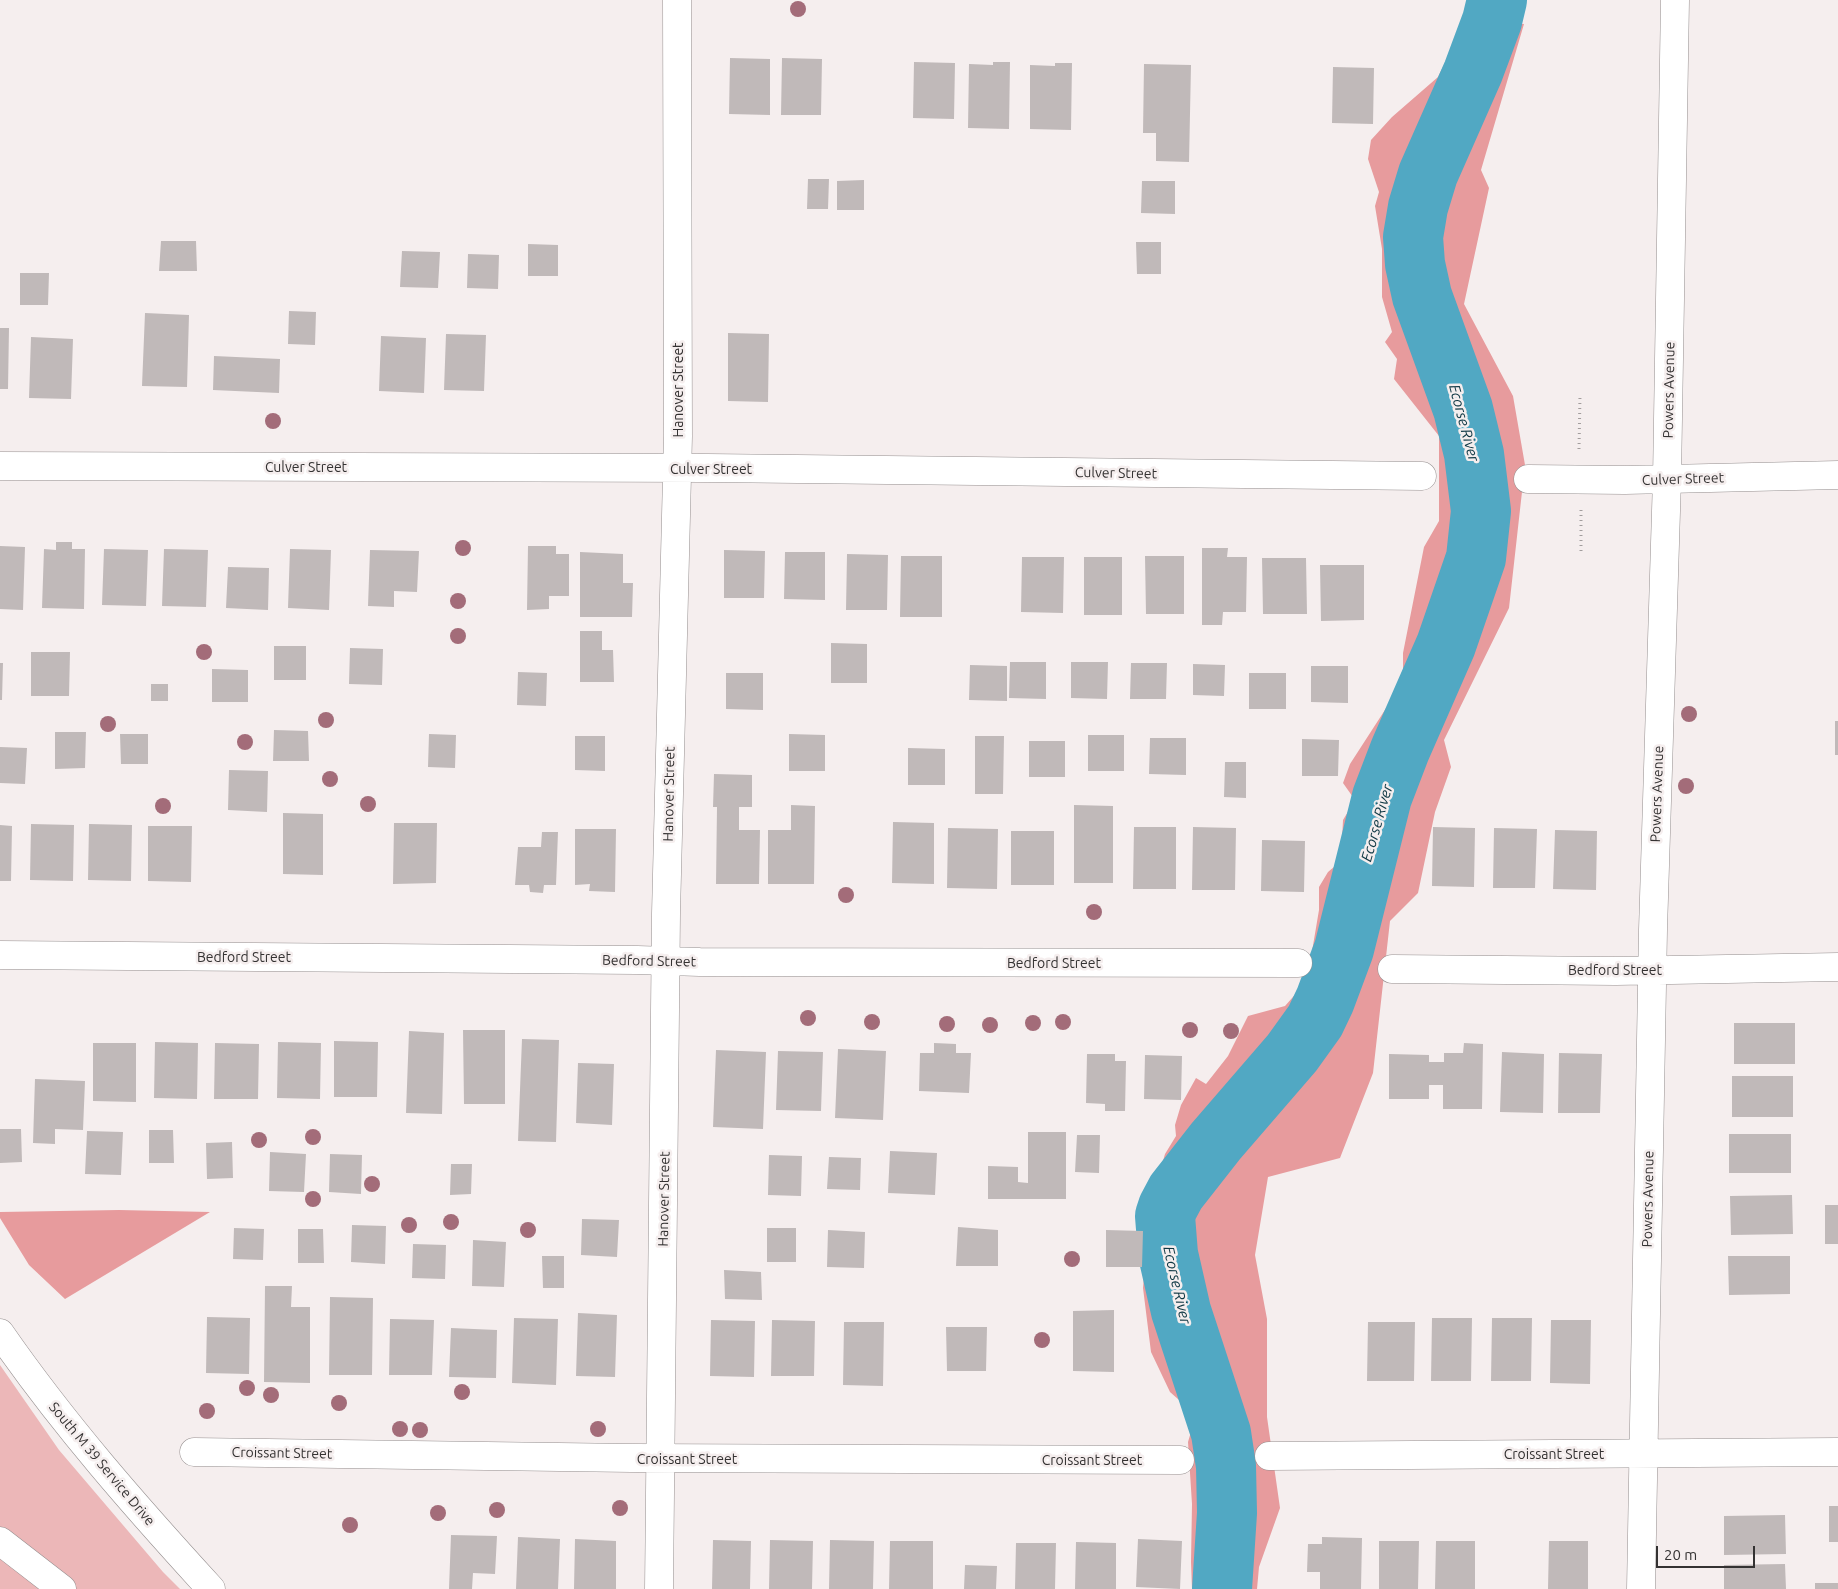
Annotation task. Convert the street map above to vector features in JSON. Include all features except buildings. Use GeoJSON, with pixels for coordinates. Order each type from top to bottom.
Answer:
{"type":"FeatureCollection","features":[{"type":"Feature","properties":{"kind":"main road","name":"Hanover Street"},"geometry":{"type":"LineString","coordinates":[[659,1589],[667,961],[666,904],[677,469],[678,0]]}},
{"type":"Feature","properties":{"kind":"main road","name":"Powers Avenue"},"geometry":{"type":"LineString","coordinates":[[1641,1589],[1652,970],[1667,479],[1674,0]]}},
{"type":"Feature","properties":{"kind":"main road","name":"Culver Street"},"geometry":{"type":"LineString","coordinates":[[0,466],[677,469],[1422,476]]}},
{"type":"Feature","properties":{"kind":"main road","name":"Culver Street"},"geometry":{"type":"LineString","coordinates":[[1528,479],[1625,480],[1838,475]]}},
{"type":"Feature","properties":{"kind":"main road","name":"Bedford Street"},"geometry":{"type":"LineString","coordinates":[[0,955],[700,962],[1298,964]]}},
{"type":"Feature","properties":{"kind":"main road","name":"Bedford Street"},"geometry":{"type":"LineString","coordinates":[[1392,969],[1652,970],[1838,967]]}},
{"type":"Feature","properties":{"kind":"main road","name":"South M 39 Service Drive"},"geometry":{"type":"LineString","coordinates":[[0,1333],[25,1370],[71,1428],[147,1520],[211,1589]]}},
{"type":"Feature","properties":{"kind":"main road","name":"Croissant Street"},"geometry":{"type":"LineString","coordinates":[[194,1452],[661,1458],[1180,1460]]}},
{"type":"Feature","properties":{"kind":"main road","name":"Croissant Street"},"geometry":{"type":"LineString","coordinates":[[1270,1456],[1838,1452]]}},
{"type":"Feature","properties":{"kind":"main road"},"geometry":{"type":"LineString","coordinates":[[0,1541],[62,1589]]}},
{"type":"Feature","properties":{"kind":"path"},"geometry":{"type":"LineString","coordinates":[[1579,456],[1580,395]]}},
{"type":"Feature","properties":{"kind":"path"},"geometry":{"type":"LineString","coordinates":[[1580,550],[1581,507]]}},
{"type":"Feature","properties":{"kind":"shaded area"},"geometry":{"type":"Polygon","coordinates":[[[1477,21],[1524,24],[1481,170],[1489,188],[1464,304],[1513,396],[1525,465],[1509,608],[1444,740],[1451,767],[1435,812],[1418,893],[1390,921],[1373,1073],[1340,1158],[1268,1177],[1255,1255],[1267,1319],[1267,1417],[1280,1508],[1259,1567],[1257,1589],[1192,1589],[1192,1504],[1188,1442],[1196,1415],[1170,1392],[1151,1352],[1143,1288],[1150,1205],[1165,1154],[1176,1136],[1175,1125],[1181,1105],[1196,1078],[1206,1084],[1228,1056],[1248,1016],[1285,1006],[1307,981],[1319,910],[1319,887],[1328,872],[1341,861],[1343,820],[1355,800],[1343,783],[1350,764],[1403,682],[1403,653],[1424,547],[1439,521],[1439,436],[1394,379],[1397,359],[1385,342],[1392,332],[1382,297],[1382,249],[1375,206],[1379,192],[1368,159],[1371,140],[1392,117],[1438,77],[1456,40],[1477,21]]]}},
{"type":"Feature","properties":{"kind":"shaded area"},"geometry":{"type":"Polygon","coordinates":[[[119,1210],[210,1212],[65,1299],[29,1265],[0,1218],[0,1212],[119,1210]]]}},
{"type":"Feature","properties":{"kind":"shaded area"},"geometry":{"type":"Polygon","coordinates":[[[0,1365],[59,1450],[163,1572],[180,1589],[0,1589],[0,1365]]]}},
{"type":"Feature","properties":{"kind":"waterway","name":"Ecorse River"},"geometry":{"type":"LineString","coordinates":[[1222,1589],[1227,1513],[1226,1466],[1221,1433],[1181,1311],[1168,1254],[1165,1216],[1176,1192],[1216,1141],[1292,1053],[1315,1021],[1325,1000],[1344,949],[1382,797],[1400,750],[1446,645],[1476,558],[1481,511],[1474,454],[1463,409],[1422,296],[1415,264],[1413,237],[1418,207],[1428,174],[1473,72],[1492,21],[1497,0]]}}]}
